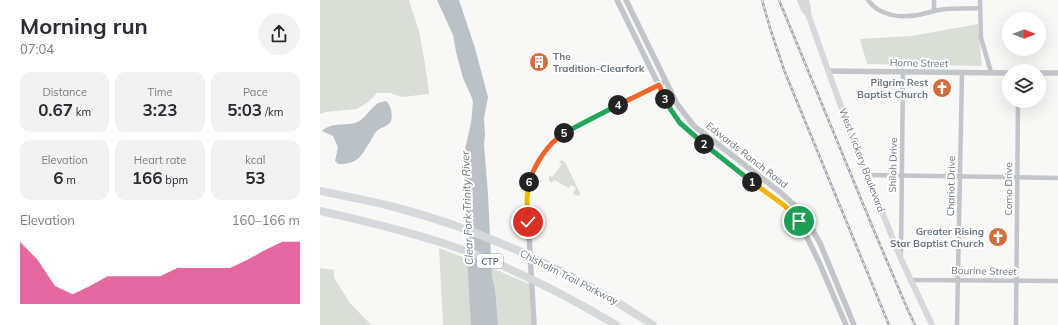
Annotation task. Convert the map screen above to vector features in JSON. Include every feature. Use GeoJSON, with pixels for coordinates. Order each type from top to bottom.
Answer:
{"type":"FeatureCollection","features":[{"type":"Feature","properties":{"kind":"highway"},"geometry":{"type":"LineString","coordinates":[[320,186],[353,197]]}},
{"type":"Feature","properties":{"kind":"highway","name":"Chisholm Trail Parkway"},"geometry":{"type":"LineString","coordinates":[[320,191],[395,207],[439,220],[481,235],[577,279],[621,304],[653,325]]}},
{"type":"Feature","properties":{"kind":"highway","name":"Chisholm Trail Parkway"},"geometry":{"type":"LineString","coordinates":[[320,212],[397,229],[443,243],[486,259],[536,281],[616,325]]}},
{"type":"Feature","properties":{"kind":"main road","name":"West Vickery Boulevard"},"geometry":{"type":"LineString","coordinates":[[800,0],[804,10],[808,14]]}},
{"type":"Feature","properties":{"kind":"main road","name":"West Vickery Boulevard"},"geometry":{"type":"LineString","coordinates":[[806,0],[808,14],[854,142],[868,174],[900,259],[932,325]]}},
{"type":"Feature","properties":{"kind":"street","name":"Edwards Ranch Road"},"geometry":{"type":"LineString","coordinates":[[626,0],[676,104],[694,126],[780,192],[802,212],[820,243],[854,325]]}},
{"type":"Feature","properties":{"kind":"street"},"geometry":{"type":"LineString","coordinates":[[868,0],[876,9],[892,16],[904,17],[947,9],[980,8]]}},
{"type":"Feature","properties":{"kind":"street"},"geometry":{"type":"LineString","coordinates":[[934,0],[934,11]]}},
{"type":"Feature","properties":{"kind":"street"},"geometry":{"type":"LineString","coordinates":[[980,0],[981,38],[991,72]]}},
{"type":"Feature","properties":{"kind":"street","name":"Edwards Ranch Road"},"geometry":{"type":"LineString","coordinates":[[617,1],[671,110],[680,123],[762,190],[785,206],[799,221],[819,262],[846,325]]}},
{"type":"Feature","properties":{"kind":"street"},"geometry":{"type":"LineString","coordinates":[[617,1],[630,17],[635,19]]}},
{"type":"Feature","properties":{"kind":"street","name":"Horne Street"},"geometry":{"type":"LineString","coordinates":[[828,71],[1002,73]]}},
{"type":"Feature","properties":{"kind":"street","name":"Shiloh Drive"},"geometry":{"type":"LineString","coordinates":[[900,259],[903,72]]}},
{"type":"Feature","properties":{"kind":"street","name":"Chariot Drive"},"geometry":{"type":"LineString","coordinates":[[957,325],[962,72]]}},
{"type":"Feature","properties":{"kind":"street"},"geometry":{"type":"LineString","coordinates":[[1046,73],[1058,73]]}},
{"type":"Feature","properties":{"kind":"street"},"geometry":{"type":"LineString","coordinates":[[534,325],[527,198],[528,184],[537,163],[546,149],[570,130],[666,82]]}},
{"type":"Feature","properties":{"kind":"street","name":"Como Drive"},"geometry":{"type":"LineString","coordinates":[[1016,325],[1018,108]]}},
{"type":"Feature","properties":{"kind":"street"},"geometry":{"type":"LineString","coordinates":[[703,143],[708,136]]}},
{"type":"Feature","properties":{"kind":"street"},"geometry":{"type":"LineString","coordinates":[[868,174],[1058,178]]}},
{"type":"Feature","properties":{"kind":"street"},"geometry":{"type":"LineString","coordinates":[[812,247],[820,243]]}},
{"type":"Feature","properties":{"kind":"street","name":"Bourine Street"},"geometry":{"type":"LineString","coordinates":[[910,280],[1058,281]]}},
{"type":"Feature","properties":{"kind":"shaded area"},"geometry":{"type":"Polygon","coordinates":[[[320,0],[409,0],[420,35],[429,94],[402,97],[390,93],[377,93],[368,102],[357,109],[320,114],[320,0]]]}},
{"type":"Feature","properties":{"kind":"shaded area"},"geometry":{"type":"Polygon","coordinates":[[[978,24],[982,66],[867,64],[860,39],[912,36],[978,24]]]}},
{"type":"Feature","properties":{"kind":"shaded area"},"geometry":{"type":"Polygon","coordinates":[[[562,160],[565,162],[580,193],[579,196],[573,194],[576,188],[571,185],[569,188],[554,180],[552,183],[549,180],[549,176],[552,177],[562,164],[559,162],[562,160]]]}},
{"type":"Feature","properties":{"kind":"shaded area"},"geometry":{"type":"Polygon","coordinates":[[[439,248],[529,284],[531,325],[443,325],[439,248]]]}},
{"type":"Feature","properties":{"kind":"shaded area"},"geometry":{"type":"Polygon","coordinates":[[[320,268],[334,270],[334,278],[350,303],[371,325],[320,325],[320,268]]]}},
{"type":"Feature","properties":{"kind":"water","name":"Clear Fork Trinity River"},"geometry":{"type":"Polygon","coordinates":[[[437,0],[459,0],[475,48],[488,97],[484,118],[484,144],[492,278],[495,289],[498,325],[471,325],[466,238],[464,154],[471,123],[473,102],[463,78],[453,35],[437,0]]]}},
{"type":"Feature","properties":{"kind":"water"},"geometry":{"type":"Polygon","coordinates":[[[386,101],[391,110],[392,119],[390,123],[376,132],[359,158],[345,164],[338,164],[335,161],[338,147],[333,136],[322,131],[333,125],[358,122],[378,103],[386,101]]]}},
{"type":"Feature","properties":{"kind":"railway"},"geometry":{"type":"LineString","coordinates":[[762,0],[784,70],[889,325]]}},
{"type":"Feature","properties":{"kind":"railway"},"geometry":{"type":"LineString","coordinates":[[779,0],[875,233],[915,325]]}},
{"type":"Feature","properties":{"kind":"place","name":"The Tradition-Clearfork"},"geometry":{"type":"Point","coordinates":[539,62]}},
{"type":"Feature","properties":{"kind":"place","name":"Pilgrim Rest Baptist Church"},"geometry":{"type":"Point","coordinates":[942,88]}},
{"type":"Feature","properties":{"kind":"place","name":"Greater Rising Star Baptist Church"},"geometry":{"type":"Point","coordinates":[998,237]}},
{"type":"Feature","properties":{"kind":"route"},"geometry":{"type":"LineString","coordinates":[[528,222],[528,184],[537,163],[546,149],[570,130],[659,85],[671,110],[680,123],[762,190],[785,206],[799,221]]}}]}
